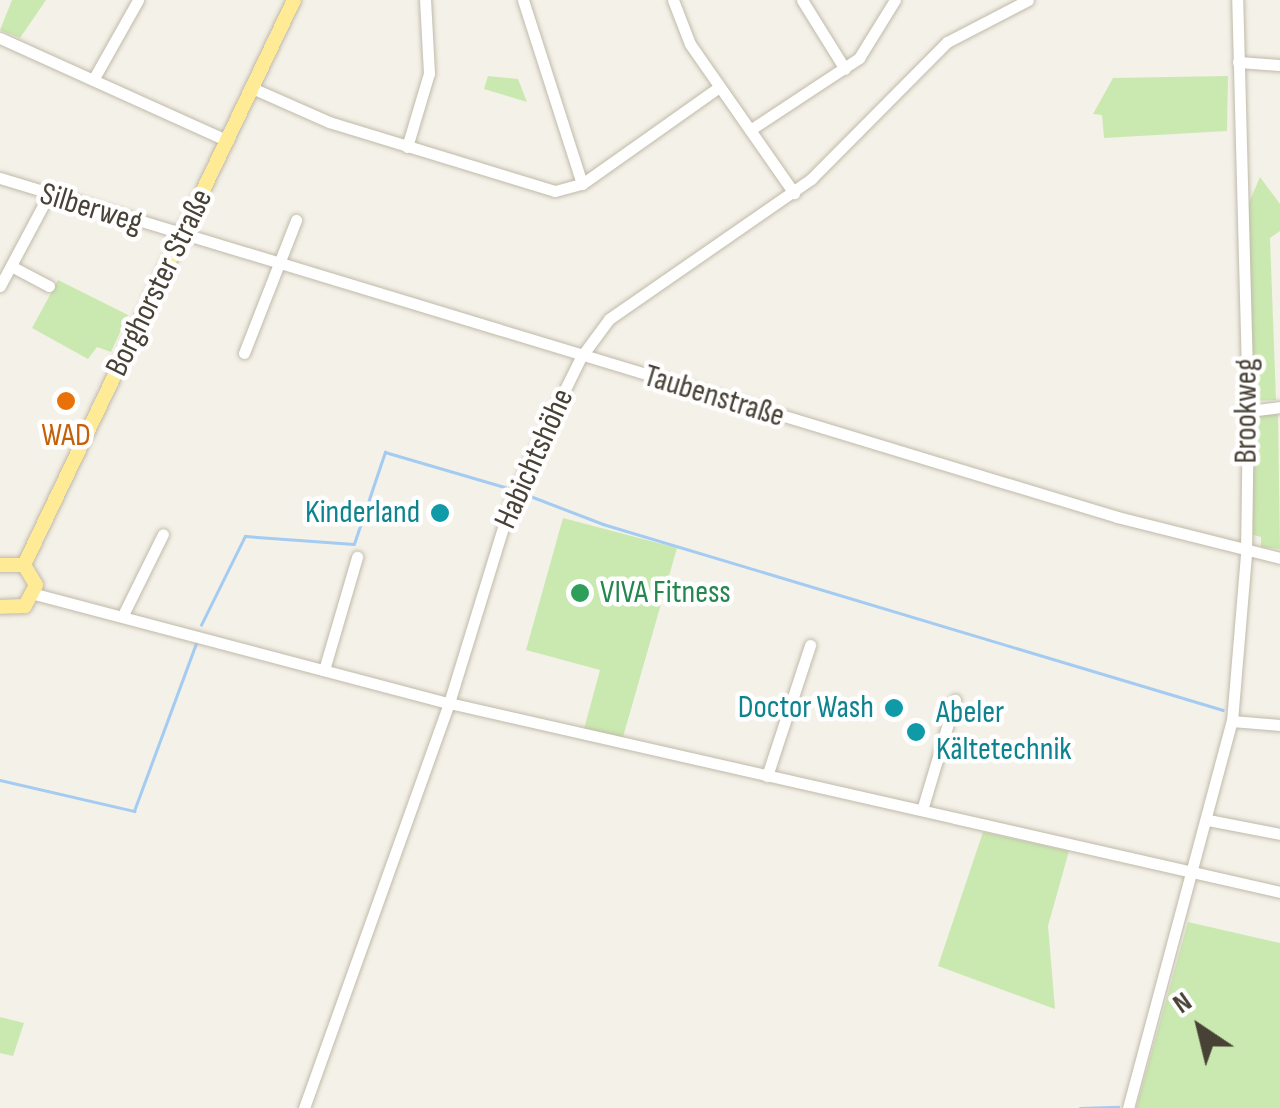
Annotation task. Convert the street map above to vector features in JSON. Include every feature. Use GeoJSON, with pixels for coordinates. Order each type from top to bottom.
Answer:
{"type":"FeatureCollection","features":[{"type":"Feature","properties":{"kind":"main road","name":"Borghorster Straße"},"geometry":{"type":"LineString","coordinates":[[24,565],[294,0]]}},
{"type":"Feature","properties":{"kind":"main road"},"geometry":{"type":"LineString","coordinates":[[0,565],[24,565],[34,577],[35,594],[18,610],[0,608]]}},
{"type":"Feature","properties":{"kind":"street"},"geometry":{"type":"LineString","coordinates":[[93,80],[138,0]]}},
{"type":"Feature","properties":{"kind":"street"},"geometry":{"type":"LineString","coordinates":[[407,147],[429,72],[425,0]]}},
{"type":"Feature","properties":{"kind":"street"},"geometry":{"type":"LineString","coordinates":[[523,0],[582,184]]}},
{"type":"Feature","properties":{"kind":"street"},"geometry":{"type":"LineString","coordinates":[[672,0],[690,44],[794,193]]}},
{"type":"Feature","properties":{"kind":"street"},"geometry":{"type":"LineString","coordinates":[[802,0],[844,69]]}},
{"type":"Feature","properties":{"kind":"street"},"geometry":{"type":"LineString","coordinates":[[750,130],[860,58],[895,0]]}},
{"type":"Feature","properties":{"kind":"street","name":"Habichtshöhe"},"geometry":{"type":"LineString","coordinates":[[304,1108],[450,703],[513,496],[581,357],[609,319],[794,193],[947,42],[1028,0]]}},
{"type":"Feature","properties":{"kind":"street","name":"Brookweg"},"geometry":{"type":"LineString","coordinates":[[1128,1108],[1232,722],[1246,554],[1248,411],[1236,0]]}},
{"type":"Feature","properties":{"kind":"street"},"geometry":{"type":"LineString","coordinates":[[0,38],[228,141]]}},
{"type":"Feature","properties":{"kind":"street"},"geometry":{"type":"LineString","coordinates":[[1238,62],[1280,65]]}},
{"type":"Feature","properties":{"kind":"street"},"geometry":{"type":"LineString","coordinates":[[252,88],[407,147],[538,188],[582,184],[719,87]]}},
{"type":"Feature","properties":{"kind":"street","name":"Silberweg"},"geometry":{"type":"LineString","coordinates":[[0,178],[183,237]]}},
{"type":"Feature","properties":{"kind":"street"},"geometry":{"type":"LineString","coordinates":[[0,286],[48,196]]}},
{"type":"Feature","properties":{"kind":"street"},"geometry":{"type":"LineString","coordinates":[[244,353],[296,220]]}},
{"type":"Feature","properties":{"kind":"street","name":"Taubenstraße"},"geometry":{"type":"LineString","coordinates":[[183,237],[1246,554],[1280,558]]}},
{"type":"Feature","properties":{"kind":"street"},"geometry":{"type":"LineString","coordinates":[[11,266],[48,286]]}},
{"type":"Feature","properties":{"kind":"street"},"geometry":{"type":"LineString","coordinates":[[1248,411],[1280,407]]}},
{"type":"Feature","properties":{"kind":"street"},"geometry":{"type":"LineString","coordinates":[[123,616],[163,534]]}},
{"type":"Feature","properties":{"kind":"street"},"geometry":{"type":"LineString","coordinates":[[324,670],[357,557]]}},
{"type":"Feature","properties":{"kind":"street"},"geometry":{"type":"LineString","coordinates":[[35,594],[450,703],[1280,892]]}},
{"type":"Feature","properties":{"kind":"street"},"geometry":{"type":"LineString","coordinates":[[768,776],[810,645]]}},
{"type":"Feature","properties":{"kind":"street"},"geometry":{"type":"LineString","coordinates":[[922,810],[955,700]]}},
{"type":"Feature","properties":{"kind":"street"},"geometry":{"type":"LineString","coordinates":[[1232,722],[1280,725]]}},
{"type":"Feature","properties":{"kind":"street"},"geometry":{"type":"LineString","coordinates":[[1208,820],[1280,834]]}},
{"type":"Feature","properties":{"kind":"green space"},"geometry":{"type":"Polygon","coordinates":[[[12,0],[46,0],[20,38],[0,30],[12,0]]]}},
{"type":"Feature","properties":{"kind":"green space"},"geometry":{"type":"Polygon","coordinates":[[[488,76],[518,79],[527,102],[484,89],[488,76]]]}},
{"type":"Feature","properties":{"kind":"green space"},"geometry":{"type":"Polygon","coordinates":[[[1228,76],[1227,131],[1104,138],[1102,115],[1093,114],[1113,78],[1228,76]]]}},
{"type":"Feature","properties":{"kind":"green space"},"geometry":{"type":"Polygon","coordinates":[[[1260,177],[1280,204],[1280,231],[1270,238],[1276,400],[1248,401],[1242,219],[1260,177]]]}},
{"type":"Feature","properties":{"kind":"green space"},"geometry":{"type":"Polygon","coordinates":[[[58,280],[128,315],[111,352],[97,347],[88,359],[32,328],[58,280]]]}},
{"type":"Feature","properties":{"kind":"green space"},"geometry":{"type":"Polygon","coordinates":[[[1248,411],[1278,413],[1280,549],[1261,547],[1261,537],[1246,533],[1248,411]]]}},
{"type":"Feature","properties":{"kind":"green space"},"geometry":{"type":"Polygon","coordinates":[[[563,518],[677,548],[623,737],[584,729],[600,670],[526,650],[563,518]]]}},
{"type":"Feature","properties":{"kind":"green space"},"geometry":{"type":"Polygon","coordinates":[[[983,832],[1069,851],[1048,926],[1055,1009],[938,966],[983,832]]]}},
{"type":"Feature","properties":{"kind":"green space"},"geometry":{"type":"Polygon","coordinates":[[[1188,922],[1280,943],[1280,1108],[1136,1108],[1188,922]]]}},
{"type":"Feature","properties":{"kind":"green space"},"geometry":{"type":"Polygon","coordinates":[[[0,1017],[24,1023],[13,1056],[0,1053],[0,1017]]]}},
{"type":"Feature","properties":{"kind":"waterway"},"geometry":{"type":"LineString","coordinates":[[201,625],[245,536],[354,544],[385,452],[505,487]]}},
{"type":"Feature","properties":{"kind":"waterway"},"geometry":{"type":"LineString","coordinates":[[525,494],[603,524],[1223,710]]}},
{"type":"Feature","properties":{"kind":"waterway"},"geometry":{"type":"LineString","coordinates":[[0,780],[134,811],[197,641]]}},
{"type":"Feature","properties":{"kind":"waterway"},"geometry":{"type":"LineString","coordinates":[[1080,1108],[1118,1107]]}},
{"type":"Feature","properties":{"kind":"place","name":"WAD"},"geometry":{"type":"Point","coordinates":[66,401]}},
{"type":"Feature","properties":{"kind":"place","name":"Kinderland"},"geometry":{"type":"Point","coordinates":[440,513]}},
{"type":"Feature","properties":{"kind":"place","name":"VIVA Fitness"},"geometry":{"type":"Point","coordinates":[580,593]}},
{"type":"Feature","properties":{"kind":"place","name":"Doctor Wash"},"geometry":{"type":"Point","coordinates":[894,708]}},
{"type":"Feature","properties":{"kind":"place","name":"Abeler Kältetechnik"},"geometry":{"type":"Point","coordinates":[916,732]}}]}
